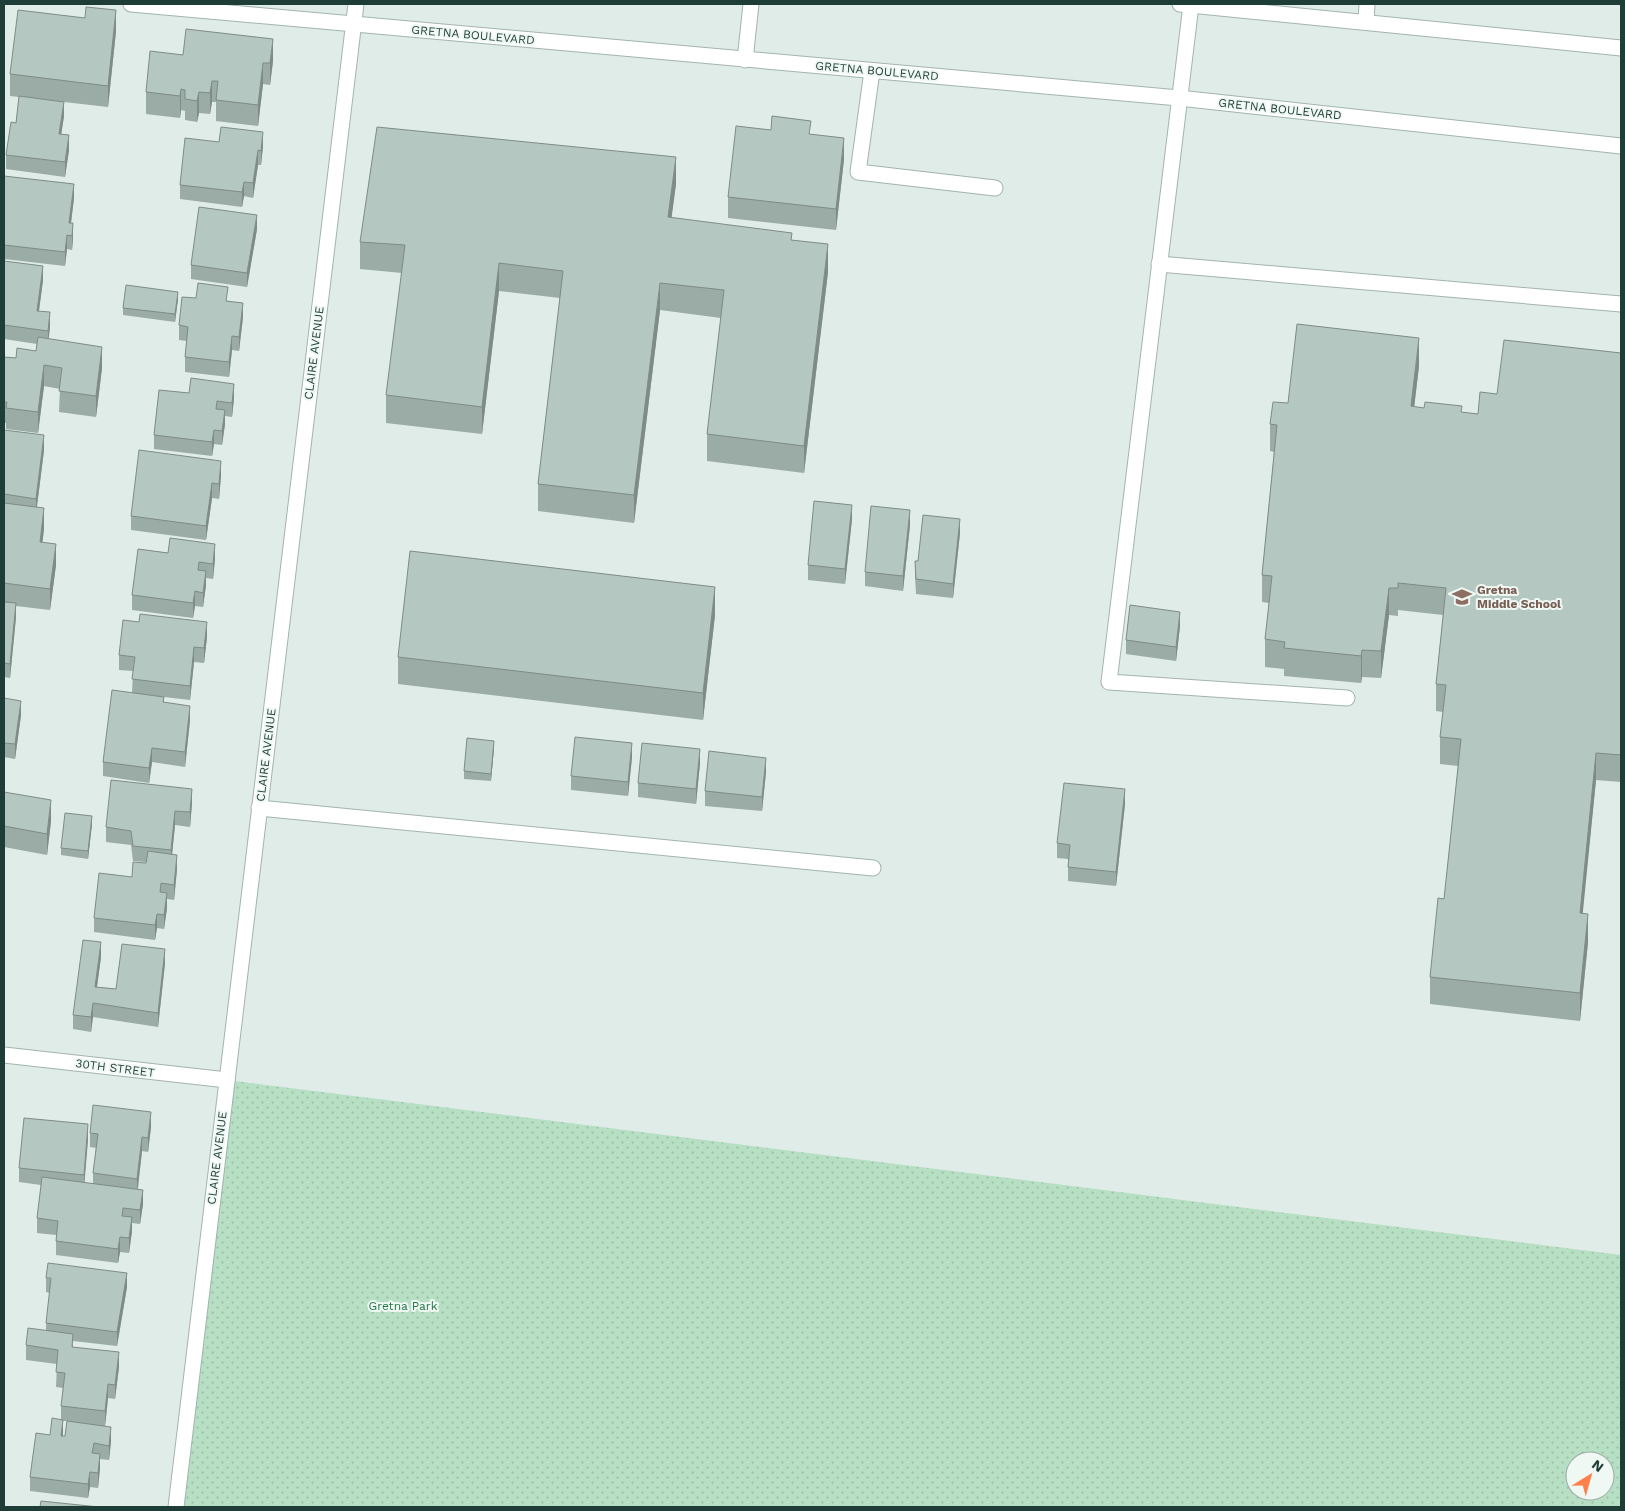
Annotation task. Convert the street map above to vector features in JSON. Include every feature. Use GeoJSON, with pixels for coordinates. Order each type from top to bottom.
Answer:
{"type":"FeatureCollection","features":[{"type":"Feature","properties":{"kind":"street","name":"GRETNA BOULEVARD"},"geometry":{"type":"LineString","coordinates":[[131,4],[1179,98],[1621,146]]}},
{"type":"Feature","properties":{"kind":"street","name":"CLAIRE AVENUE"},"geometry":{"type":"LineString","coordinates":[[176,1507],[356,4]]}},
{"type":"Feature","properties":{"kind":"street"},"geometry":{"type":"LineString","coordinates":[[746,60],[751,4]]}},
{"type":"Feature","properties":{"kind":"street"},"geometry":{"type":"LineString","coordinates":[[1347,698],[1109,682],[1179,98],[1185,4],[1238,6],[1366,22],[1621,48]]}},
{"type":"Feature","properties":{"kind":"street"},"geometry":{"type":"LineString","coordinates":[[1366,22],[1367,4]]}},
{"type":"Feature","properties":{"kind":"street"},"geometry":{"type":"LineString","coordinates":[[872,71],[858,172],[996,188]]}},
{"type":"Feature","properties":{"kind":"street"},"geometry":{"type":"LineString","coordinates":[[1159,264],[1621,304]]}},
{"type":"Feature","properties":{"kind":"street"},"geometry":{"type":"LineString","coordinates":[[259,808],[873,868]]}},
{"type":"Feature","properties":{"kind":"street","name":"30TH STREET"},"geometry":{"type":"LineString","coordinates":[[4,1055],[227,1080]]}},
{"type":"Feature","properties":{"kind":"green space","name":"Gretna Park"},"geometry":{"type":"Polygon","coordinates":[[[227,1080],[1621,1255],[1621,1507],[177,1507],[227,1080]]]}},
{"type":"Feature","properties":{"kind":"building"},"geometry":{"type":"Polygon","coordinates":[[[86,7],[116,10],[108,86],[10,74],[18,10],[85,18],[86,7]]]}},
{"type":"Feature","properties":{"kind":"building"},"geometry":{"type":"Polygon","coordinates":[[[186,29],[273,39],[270,63],[263,63],[258,105],[216,100],[218,81],[212,81],[210,93],[199,92],[197,101],[185,99],[185,90],[181,89],[180,96],[146,92],[150,51],[183,55],[186,29]]]}},
{"type":"Feature","properties":{"kind":"building"},"geometry":{"type":"Polygon","coordinates":[[[19,96],[64,102],[59,134],[69,135],[65,162],[6,155],[11,122],[16,123],[19,96]]]}},
{"type":"Feature","properties":{"kind":"building"},"geometry":{"type":"Polygon","coordinates":[[[772,116],[811,121],[809,134],[844,138],[836,209],[728,197],[736,126],[771,130],[772,116]]]}},
{"type":"Feature","properties":{"kind":"building"},"geometry":{"type":"Polygon","coordinates":[[[221,127],[263,132],[261,151],[258,150],[253,183],[244,182],[242,192],[180,185],[185,138],[219,142],[221,127]]]}},
{"type":"Feature","properties":{"kind":"building"},"geometry":{"type":"Polygon","coordinates":[[[377,127],[676,157],[668,217],[792,233],[791,240],[828,244],[804,446],[707,434],[724,290],[660,283],[634,495],[538,484],[563,271],[499,263],[482,407],[386,395],[405,245],[360,242],[377,127]]]}},
{"type":"Feature","properties":{"kind":"building"},"geometry":{"type":"Polygon","coordinates":[[[4,176],[74,184],[69,223],[73,223],[72,236],[67,235],[65,252],[4,245],[4,176]]]}},
{"type":"Feature","properties":{"kind":"building"},"geometry":{"type":"Polygon","coordinates":[[[199,207],[257,215],[247,273],[191,265],[199,207]]]}},
{"type":"Feature","properties":{"kind":"building"},"geometry":{"type":"Polygon","coordinates":[[[4,261],[43,266],[37,311],[50,312],[48,331],[4,325],[4,261]]]}},
{"type":"Feature","properties":{"kind":"building"},"geometry":{"type":"Polygon","coordinates":[[[198,283],[228,287],[226,301],[243,303],[239,337],[232,336],[229,362],[185,357],[188,327],[179,325],[182,297],[196,298],[198,283]]]}},
{"type":"Feature","properties":{"kind":"building"},"geometry":{"type":"Polygon","coordinates":[[[126,285],[178,292],[175,314],[123,308],[126,285]]]}},
{"type":"Feature","properties":{"kind":"building"},"geometry":{"type":"Polygon","coordinates":[[[1297,324],[1419,338],[1411,406],[1424,408],[1425,402],[1462,406],[1461,412],[1478,414],[1480,392],[1497,394],[1504,340],[1621,353],[1621,755],[1596,753],[1580,913],[1588,914],[1580,993],[1430,977],[1438,898],[1444,899],[1461,739],[1440,737],[1446,685],[1436,684],[1446,588],[1398,583],[1398,588],[1389,588],[1381,651],[1362,650],[1361,656],[1284,648],[1285,642],[1265,639],[1272,576],[1262,575],[1277,425],[1270,424],[1273,402],[1288,403],[1297,324]]]}},
{"type":"Feature","properties":{"kind":"building"},"geometry":{"type":"Polygon","coordinates":[[[38,337],[102,347],[96,396],[59,391],[62,368],[44,365],[38,412],[6,408],[7,402],[4,402],[4,357],[16,358],[17,348],[36,351],[38,337]]]}},
{"type":"Feature","properties":{"kind":"building"},"geometry":{"type":"Polygon","coordinates":[[[191,378],[234,384],[232,403],[217,401],[216,409],[225,410],[222,431],[214,430],[212,442],[154,435],[159,390],[189,393],[191,378]]]}},
{"type":"Feature","properties":{"kind":"building"},"geometry":{"type":"Polygon","coordinates":[[[4,430],[44,435],[36,499],[4,494],[4,430]]]}},
{"type":"Feature","properties":{"kind":"building"},"geometry":{"type":"Polygon","coordinates":[[[139,450],[221,461],[219,484],[212,483],[206,526],[131,516],[139,450]]]}},
{"type":"Feature","properties":{"kind":"building"},"geometry":{"type":"Polygon","coordinates":[[[814,501],[852,505],[845,569],[808,565],[814,501]]]}},
{"type":"Feature","properties":{"kind":"building"},"geometry":{"type":"Polygon","coordinates":[[[4,503],[44,508],[40,542],[56,544],[50,589],[4,583],[4,503]]]}},
{"type":"Feature","properties":{"kind":"building"},"geometry":{"type":"Polygon","coordinates":[[[871,506],[910,510],[903,576],[865,572],[871,506]]]}},
{"type":"Feature","properties":{"kind":"building"},"geometry":{"type":"Polygon","coordinates":[[[923,515],[960,519],[953,584],[916,579],[915,561],[918,561],[923,515]]]}},
{"type":"Feature","properties":{"kind":"building"},"geometry":{"type":"Polygon","coordinates":[[[170,538],[215,544],[213,564],[199,562],[198,570],[206,571],[203,593],[195,591],[193,603],[132,595],[138,549],[168,553],[170,538]]]}},
{"type":"Feature","properties":{"kind":"building"},"geometry":{"type":"Polygon","coordinates":[[[410,551],[715,587],[703,693],[398,657],[410,551]]]}},
{"type":"Feature","properties":{"kind":"building"},"geometry":{"type":"Polygon","coordinates":[[[4,602],[16,603],[10,664],[4,663],[4,602]]]}},
{"type":"Feature","properties":{"kind":"building"},"geometry":{"type":"Polygon","coordinates":[[[1130,605],[1180,612],[1176,647],[1126,640],[1130,605]]]}},
{"type":"Feature","properties":{"kind":"building"},"geometry":{"type":"Polygon","coordinates":[[[140,614],[207,622],[204,648],[194,647],[190,686],[132,679],[135,657],[119,655],[123,620],[139,622],[140,614]]]}},
{"type":"Feature","properties":{"kind":"building"},"geometry":{"type":"Polygon","coordinates":[[[112,690],[164,697],[163,702],[190,706],[185,752],[152,748],[149,768],[103,762],[112,690]]]}},
{"type":"Feature","properties":{"kind":"building"},"geometry":{"type":"Polygon","coordinates":[[[4,698],[21,701],[15,744],[4,743],[4,698]]]}},
{"type":"Feature","properties":{"kind":"building"},"geometry":{"type":"Polygon","coordinates":[[[575,737],[632,743],[628,782],[571,776],[575,737]]]}},
{"type":"Feature","properties":{"kind":"building"},"geometry":{"type":"Polygon","coordinates":[[[467,738],[494,741],[491,774],[464,771],[467,738]]]}},
{"type":"Feature","properties":{"kind":"building"},"geometry":{"type":"Polygon","coordinates":[[[642,743],[700,749],[696,789],[638,783],[642,743]]]}},
{"type":"Feature","properties":{"kind":"building"},"geometry":{"type":"Polygon","coordinates":[[[709,751],[766,758],[762,797],[705,791],[709,751]]]}},
{"type":"Feature","properties":{"kind":"building"},"geometry":{"type":"Polygon","coordinates":[[[111,780],[192,789],[190,812],[175,811],[171,850],[133,846],[131,831],[106,827],[111,780]]]}},
{"type":"Feature","properties":{"kind":"building"},"geometry":{"type":"Polygon","coordinates":[[[1064,783],[1125,789],[1116,872],[1068,867],[1070,845],[1057,843],[1064,783]]]}},
{"type":"Feature","properties":{"kind":"building"},"geometry":{"type":"Polygon","coordinates":[[[4,792],[51,800],[47,834],[4,826],[4,792]]]}},
{"type":"Feature","properties":{"kind":"building"},"geometry":{"type":"Polygon","coordinates":[[[65,813],[92,816],[88,851],[61,848],[65,813]]]}},
{"type":"Feature","properties":{"kind":"building"},"geometry":{"type":"Polygon","coordinates":[[[148,851],[177,855],[174,885],[161,883],[160,892],[167,893],[164,915],[157,914],[155,925],[94,918],[99,873],[132,877],[133,862],[146,863],[148,851]]]}},
{"type":"Feature","properties":{"kind":"building"},"geometry":{"type":"Polygon","coordinates":[[[83,940],[101,942],[95,987],[116,989],[122,944],[165,949],[158,1013],[93,1003],[91,1017],[73,1015],[83,940]]]}},
{"type":"Feature","properties":{"kind":"building"},"geometry":{"type":"Polygon","coordinates":[[[93,1105],[151,1112],[148,1138],[142,1137],[137,1179],[93,1173],[98,1134],[90,1133],[93,1105]]]}},
{"type":"Feature","properties":{"kind":"building"},"geometry":{"type":"Polygon","coordinates":[[[24,1118],[88,1124],[84,1175],[19,1168],[24,1118]]]}},
{"type":"Feature","properties":{"kind":"building"},"geometry":{"type":"Polygon","coordinates":[[[42,1177],[143,1190],[140,1210],[123,1208],[122,1216],[132,1217],[129,1238],[120,1237],[118,1249],[56,1241],[58,1221],[37,1218],[42,1177]]]}},
{"type":"Feature","properties":{"kind":"building"},"geometry":{"type":"Polygon","coordinates":[[[48,1263],[127,1273],[117,1332],[46,1323],[51,1278],[46,1278],[48,1263]]]}},
{"type":"Feature","properties":{"kind":"building"},"geometry":{"type":"Polygon","coordinates":[[[28,1328],[73,1334],[72,1347],[119,1352],[115,1385],[108,1384],[105,1411],[61,1406],[65,1373],[56,1372],[58,1350],[26,1345],[28,1328]]]}},
{"type":"Feature","properties":{"kind":"building"},"geometry":{"type":"Polygon","coordinates":[[[52,1418],[63,1420],[61,1436],[65,1436],[67,1421],[111,1427],[109,1446],[94,1443],[92,1453],[100,1454],[98,1473],[90,1472],[88,1484],[30,1477],[36,1433],[50,1435],[52,1418]]]}},
{"type":"Feature","properties":{"kind":"building"},"geometry":{"type":"Polygon","coordinates":[[[41,1501],[99,1507],[40,1507],[41,1501]]]}},
{"type":"Feature","properties":{"kind":"place","name":"Gretna Middle School"},"geometry":{"type":"Point","coordinates":[1462,597]}}]}
